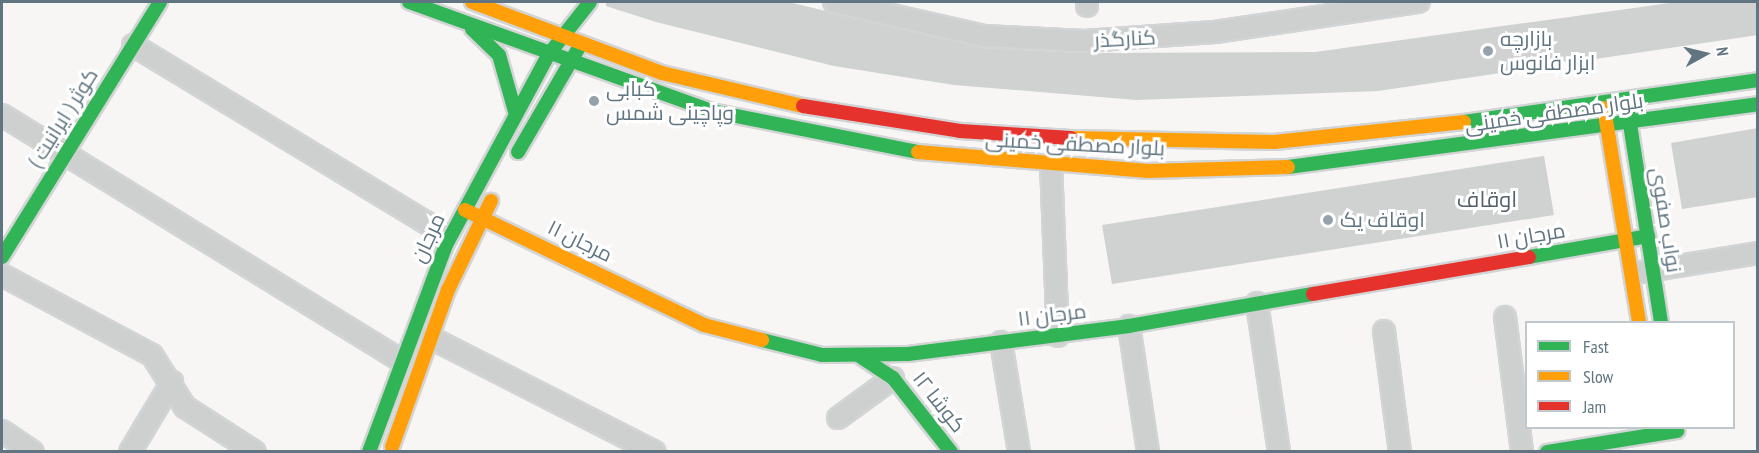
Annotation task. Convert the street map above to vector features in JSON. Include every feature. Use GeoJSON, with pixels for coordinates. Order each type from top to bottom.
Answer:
{"type":"FeatureCollection","features":[{"type":"Feature","properties":{"kind":"street","name":"کوثر ( ایرانیت )"},"geometry":{"type":"LineString","coordinates":[[2,257],[160,2]]}},
{"type":"Feature","properties":{"kind":"street","name":"بلوار مصطفی خمینی"},"geometry":{"type":"LineString","coordinates":[[409,2],[711,111],[874,147],[1051,164],[1148,171],[1276,169],[1630,124],[1758,104]]}},
{"type":"Feature","properties":{"kind":"street","name":"بلوار مصطفی خمینی"},"geometry":{"type":"LineString","coordinates":[[472,2],[662,73],[814,108],[960,131],[1131,142],[1274,142],[1604,104],[1758,80]]}},
{"type":"Feature","properties":{"kind":"street","name":"کنارگذر"},"geometry":{"type":"LineString","coordinates":[[834,2],[984,36],[1084,41],[1215,32],[1419,2]]}},
{"type":"Feature","properties":{"kind":"street"},"geometry":{"type":"LineString","coordinates":[[509,168],[581,42],[589,5]]}},
{"type":"Feature","properties":{"kind":"street","name":"مرجان"},"geometry":{"type":"LineString","coordinates":[[369,452],[401,360],[465,210],[561,34],[589,5]]}},
{"type":"Feature","properties":{"kind":"street"},"geometry":{"type":"LineString","coordinates":[[466,24],[499,56],[516,115]]}},
{"type":"Feature","properties":{"kind":"street"},"geometry":{"type":"LineString","coordinates":[[133,45],[433,227]]}},
{"type":"Feature","properties":{"kind":"street","name":"نواب صفوی"},"geometry":{"type":"LineString","coordinates":[[1627,100],[1661,321]]}},
{"type":"Feature","properties":{"kind":"street","name":"نواب صفوی"},"geometry":{"type":"LineString","coordinates":[[1604,104],[1639,321]]}},
{"type":"Feature","properties":{"kind":"street"},"geometry":{"type":"LineString","coordinates":[[2,115],[401,360]]}},
{"type":"Feature","properties":{"kind":"street"},"geometry":{"type":"LineString","coordinates":[[1051,164],[1058,336]]}},
{"type":"Feature","properties":{"kind":"street","name":"مرجان"},"geometry":{"type":"LineString","coordinates":[[390,452],[431,338],[483,217],[499,188]]}},
{"type":"Feature","properties":{"kind":"street","name":"مرجان ۱۱"},"geometry":{"type":"LineString","coordinates":[[465,210],[704,325],[822,355],[858,355],[1001,342],[1129,326],[1648,236]]}},
{"type":"Feature","properties":{"kind":"street"},"geometry":{"type":"LineString","coordinates":[[1632,274],[1758,253]]}},
{"type":"Feature","properties":{"kind":"street"},"geometry":{"type":"LineString","coordinates":[[2,275],[152,355],[172,382],[185,407],[255,452]]}},
{"type":"Feature","properties":{"kind":"street"},"geometry":{"type":"LineString","coordinates":[[1257,303],[1279,452]]}},
{"type":"Feature","properties":{"kind":"street"},"geometry":{"type":"LineString","coordinates":[[1505,317],[1522,452]]}},
{"type":"Feature","properties":{"kind":"street"},"geometry":{"type":"LineString","coordinates":[[1129,326],[1148,452]]}},
{"type":"Feature","properties":{"kind":"street"},"geometry":{"type":"LineString","coordinates":[[1384,331],[1400,452]]}},
{"type":"Feature","properties":{"kind":"street"},"geometry":{"type":"LineString","coordinates":[[431,338],[655,452]]}},
{"type":"Feature","properties":{"kind":"street"},"geometry":{"type":"LineString","coordinates":[[1001,342],[1019,452]]}},
{"type":"Feature","properties":{"kind":"street","name":"کوشا ۱۲"},"geometry":{"type":"LineString","coordinates":[[858,355],[893,378],[951,452]]}},
{"type":"Feature","properties":{"kind":"street"},"geometry":{"type":"LineString","coordinates":[[838,418],[893,378]]}},
{"type":"Feature","properties":{"kind":"street"},"geometry":{"type":"LineString","coordinates":[[130,452],[172,382]]}},
{"type":"Feature","properties":{"kind":"street"},"geometry":{"type":"LineString","coordinates":[[1547,452],[1578,449],[1655,431],[1676,429],[1680,452]]}},
{"type":"Feature","properties":{"kind":"street"},"geometry":{"type":"LineString","coordinates":[[2,431],[33,452]]}},
{"type":"Feature","properties":{"kind":"street"},"geometry":{"type":"LineString","coordinates":[[1655,431],[1658,452]]}},
{"type":"Feature","properties":{"kind":"building","name":"بازارچه ابزار فانوس"},"geometry":{"type":"Polygon","coordinates":[[[606,2],[788,2],[982,48],[1084,53],[1315,52],[1677,2],[1758,2],[1758,35],[1378,91],[1136,100],[954,85],[834,66],[656,22],[606,6],[606,2]]]}},
{"type":"Feature","properties":{"kind":"building"},"geometry":{"type":"Polygon","coordinates":[[[1758,128],[1758,197],[1682,209],[1671,143],[1758,128]]]}},
{"type":"Feature","properties":{"kind":"building","name":"اوقاف یک"},"geometry":{"type":"Polygon","coordinates":[[[1544,156],[1554,215],[1112,284],[1102,225],[1544,156]]]}},
{"type":"Feature","properties":{"kind":"traffic: fast"},"geometry":{"type":"LineString","coordinates":[[2,257],[160,2]]}},
{"type":"Feature","properties":{"kind":"traffic: fast"},"geometry":{"type":"LineString","coordinates":[[409,2],[711,111],[918,152]]}},
{"type":"Feature","properties":{"kind":"traffic: fast"},"geometry":{"type":"LineString","coordinates":[[369,452],[446,245],[549,54],[590,2]]}},
{"type":"Feature","properties":{"kind":"traffic: fast"},"geometry":{"type":"LineString","coordinates":[[472,29],[499,55],[516,115]]}},
{"type":"Feature","properties":{"kind":"traffic: fast"},"geometry":{"type":"LineString","coordinates":[[518,152],[579,47]]}},
{"type":"Feature","properties":{"kind":"traffic: fast"},"geometry":{"type":"LineString","coordinates":[[1464,122],[1758,80]]}},
{"type":"Feature","properties":{"kind":"traffic: fast"},"geometry":{"type":"LineString","coordinates":[[1288,167],[1758,104]]}},
{"type":"Feature","properties":{"kind":"traffic: fast"},"geometry":{"type":"LineString","coordinates":[[1627,105],[1661,321]]}},
{"type":"Feature","properties":{"kind":"traffic: fast"},"geometry":{"type":"LineString","coordinates":[[1529,257],[1648,236]]}},
{"type":"Feature","properties":{"kind":"traffic: fast"},"geometry":{"type":"LineString","coordinates":[[762,340],[822,355],[908,354],[1129,326],[1313,294]]}},
{"type":"Feature","properties":{"kind":"traffic: fast"},"geometry":{"type":"LineString","coordinates":[[858,355],[893,378],[951,452]]}},
{"type":"Feature","properties":{"kind":"traffic: fast"},"geometry":{"type":"LineString","coordinates":[[1547,452],[1677,431]]}},
{"type":"Feature","properties":{"kind":"traffic: slow"},"geometry":{"type":"LineString","coordinates":[[472,2],[662,73],[803,106]]}},
{"type":"Feature","properties":{"kind":"traffic: slow"},"geometry":{"type":"LineString","coordinates":[[1604,108],[1639,321]]}},
{"type":"Feature","properties":{"kind":"traffic: slow"},"geometry":{"type":"LineString","coordinates":[[1071,138],[1274,142],[1464,122]]}},
{"type":"Feature","properties":{"kind":"traffic: slow"},"geometry":{"type":"LineString","coordinates":[[918,152],[1148,171],[1288,167]]}},
{"type":"Feature","properties":{"kind":"traffic: slow"},"geometry":{"type":"LineString","coordinates":[[392,447],[448,290],[491,201]]}},
{"type":"Feature","properties":{"kind":"traffic: slow"},"geometry":{"type":"LineString","coordinates":[[465,210],[704,325],[762,340]]}},
{"type":"Feature","properties":{"kind":"traffic: jam"},"geometry":{"type":"LineString","coordinates":[[803,106],[960,131],[1071,138]]}},
{"type":"Feature","properties":{"kind":"traffic: jam"},"geometry":{"type":"LineString","coordinates":[[1313,294],[1529,257]]}},
{"type":"Feature","properties":{"kind":"place","name":"بازارچه ابزار فانوس"},"geometry":{"type":"Point","coordinates":[1488,51]}},
{"type":"Feature","properties":{"kind":"place","name":"کبابی وپاچینی شمس"},"geometry":{"type":"Point","coordinates":[594,101]}},
{"type":"Feature","properties":{"kind":"place","name":"اوقاف یک"},"geometry":{"type":"Point","coordinates":[1328,220]}},
{"type":"Feature","properties":{"kind":"district","name":"اوقاف"},"geometry":{"type":"Point","coordinates":[1487,200]}}]}
